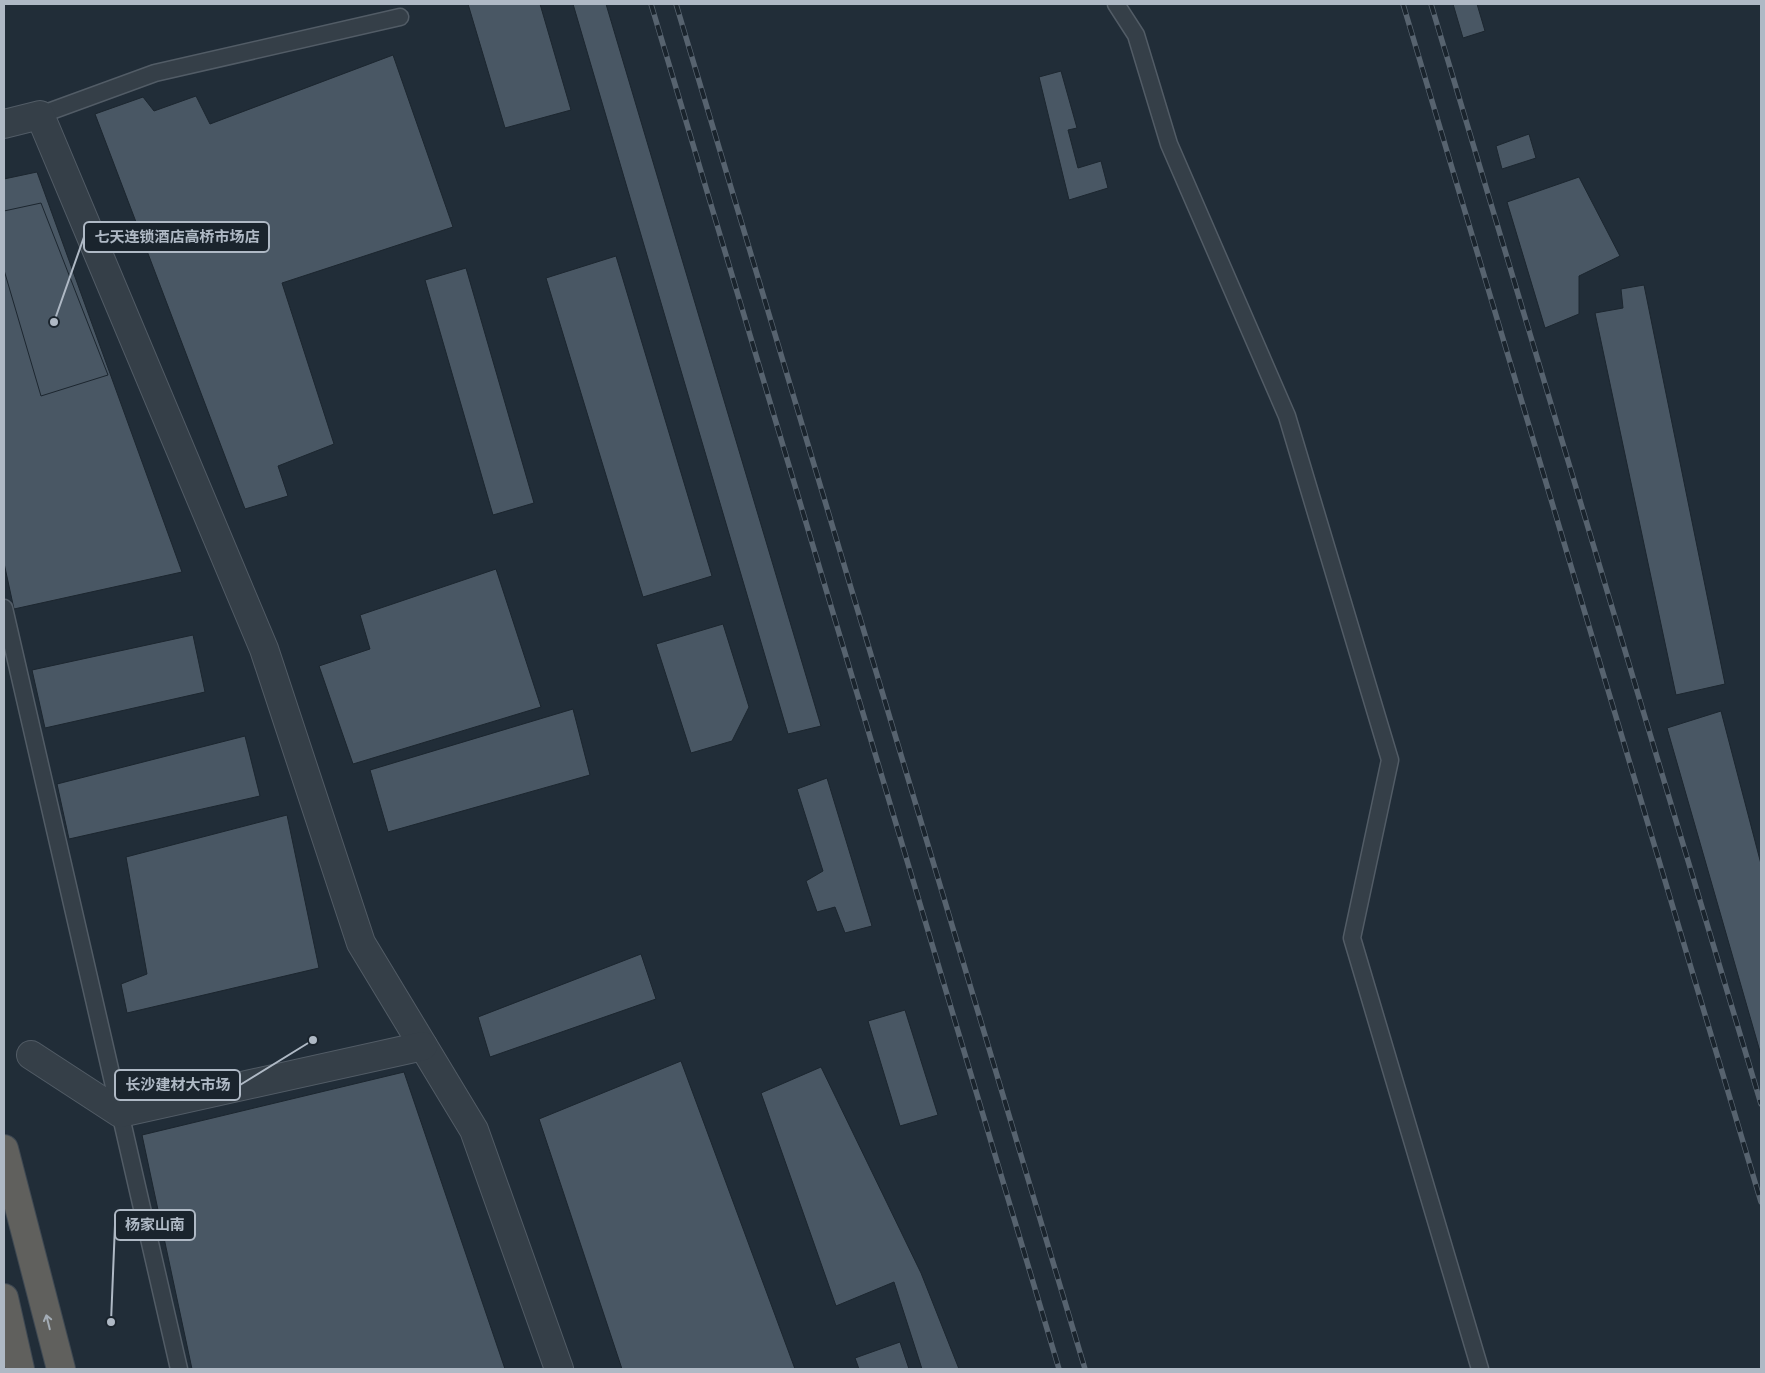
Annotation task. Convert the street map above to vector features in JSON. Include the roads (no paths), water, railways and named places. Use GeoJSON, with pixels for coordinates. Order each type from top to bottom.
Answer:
{"type":"FeatureCollection","features":[{"type":"Feature","properties":{"kind":"highway"},"geometry":{"type":"LineString","coordinates":[[4,1149],[60,1369]]}},
{"type":"Feature","properties":{"kind":"highway"},"geometry":{"type":"LineString","coordinates":[[4,1298],[20,1369]]}},
{"type":"Feature","properties":{"kind":"street"},"geometry":{"type":"LineString","coordinates":[[4,124],[40,115],[264,649],[361,943],[474,1130],[559,1369]]}},
{"type":"Feature","properties":{"kind":"street"},"geometry":{"type":"LineString","coordinates":[[31,1055],[120,1113],[423,1046]]}},
{"type":"Feature","properties":{"kind":"lane"},"geometry":{"type":"LineString","coordinates":[[1116,4],[1136,35],[1169,144],[1287,416],[1390,760],[1352,938],[1480,1369]]}},
{"type":"Feature","properties":{"kind":"lane"},"geometry":{"type":"LineString","coordinates":[[40,115],[155,73],[400,17]]}},
{"type":"Feature","properties":{"kind":"lane"},"geometry":{"type":"LineString","coordinates":[[4,608],[179,1369]]}},
{"type":"Feature","properties":{"kind":"railway"},"geometry":{"type":"LineString","coordinates":[[651,4],[1059,1369]]}},
{"type":"Feature","properties":{"kind":"railway"},"geometry":{"type":"LineString","coordinates":[[676,4],[1085,1369]]}},
{"type":"Feature","properties":{"kind":"railway"},"geometry":{"type":"LineString","coordinates":[[1403,4],[1761,1202]]}},
{"type":"Feature","properties":{"kind":"railway"},"geometry":{"type":"LineString","coordinates":[[1431,4],[1761,1104]]}},
{"type":"Feature","properties":{"kind":"place","name":"七天连锁酒店高桥市场店"},"geometry":{"type":"Point","coordinates":[54,322]}},
{"type":"Feature","properties":{"kind":"place","name":"长沙建材大市场"},"geometry":{"type":"Point","coordinates":[313,1040]}},
{"type":"Feature","properties":{"kind":"place","name":"杨家山南"},"geometry":{"type":"Point","coordinates":[111,1322]}}]}
